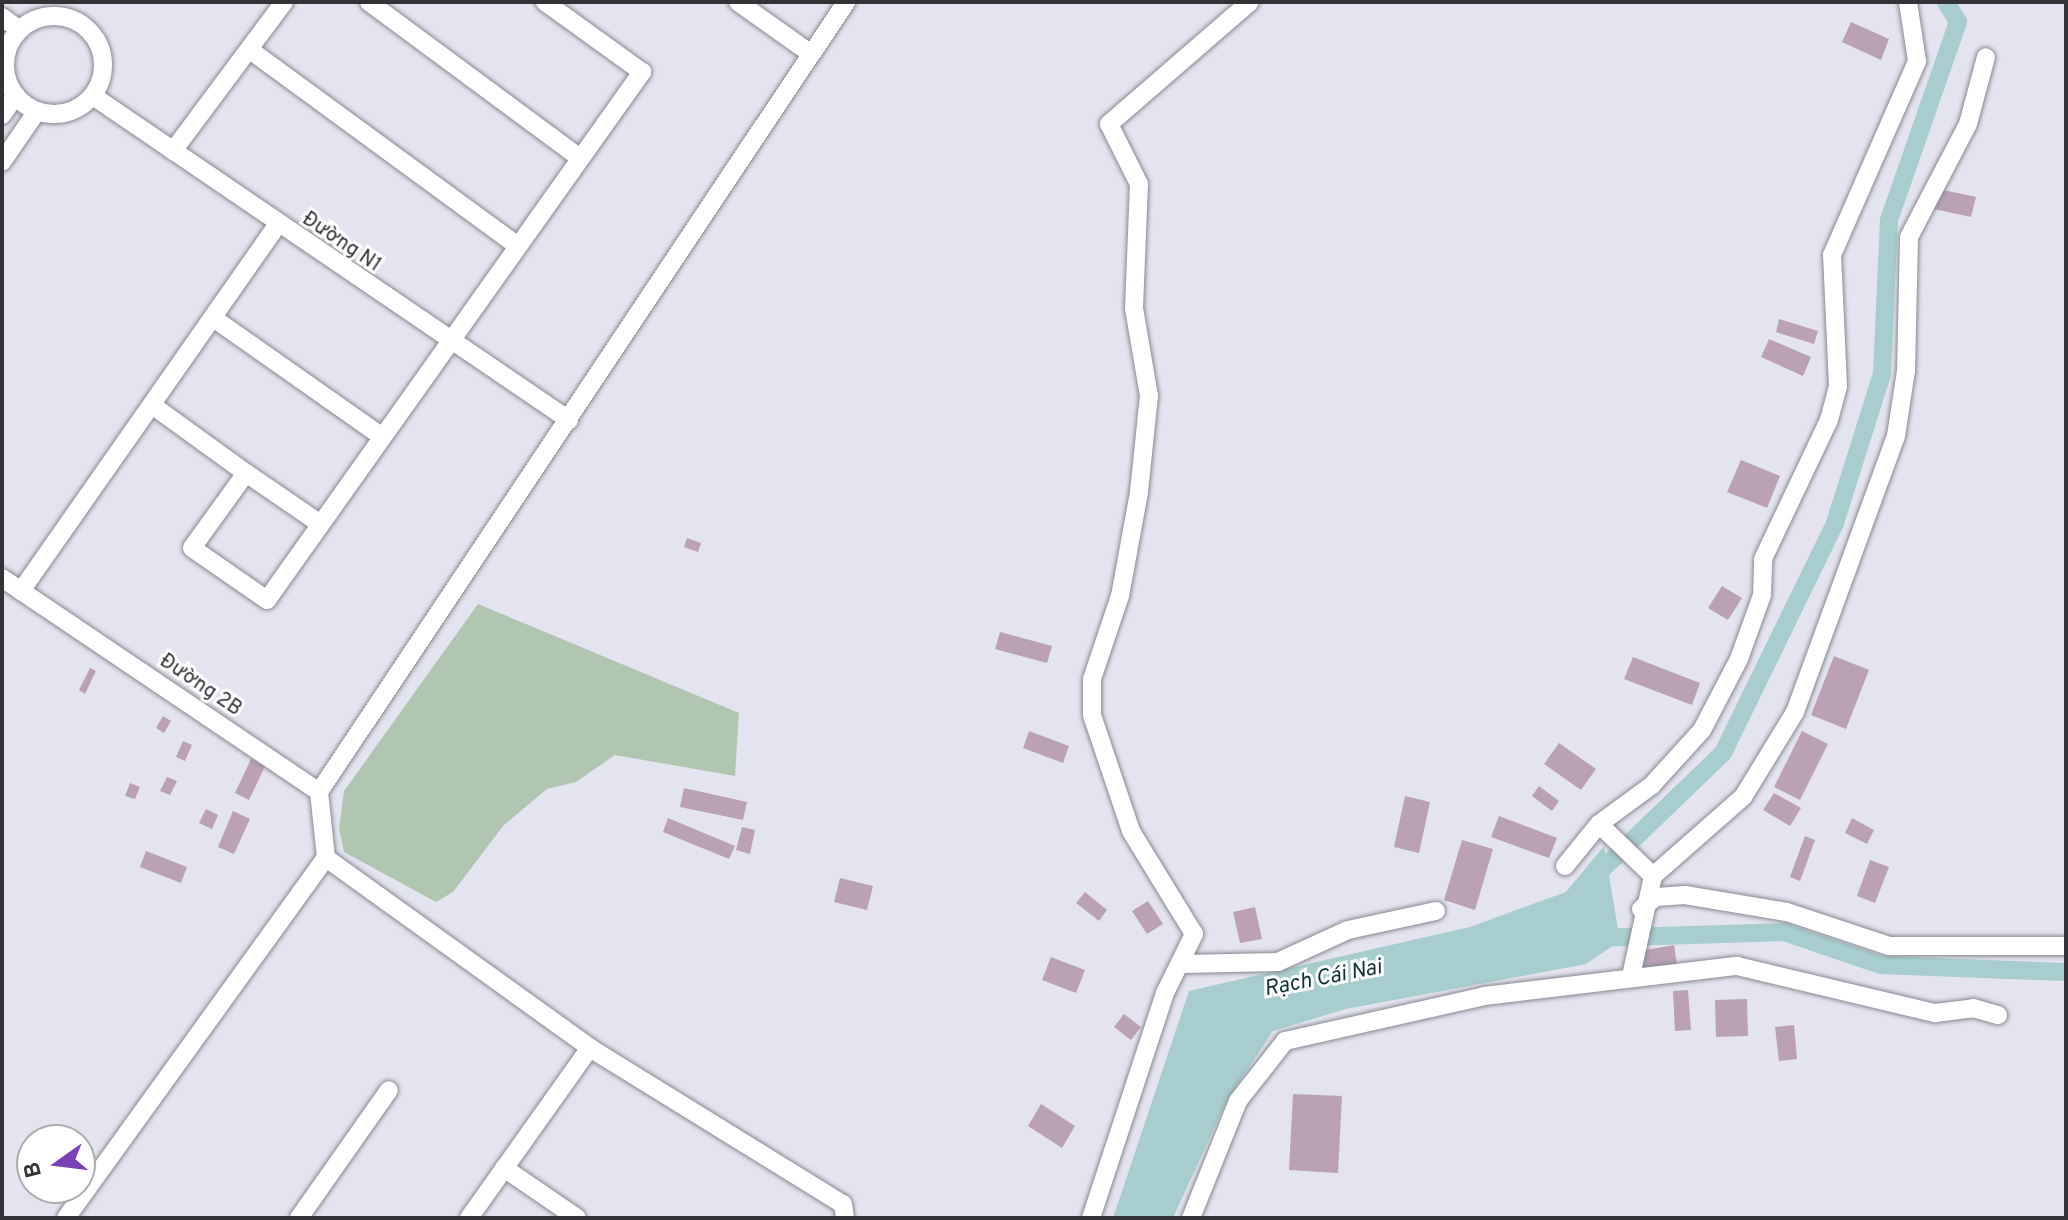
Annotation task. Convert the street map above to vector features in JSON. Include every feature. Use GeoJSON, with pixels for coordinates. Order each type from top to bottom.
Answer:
{"type":"FeatureCollection","features":[{"type":"Feature","properties":{"kind":"street"},"geometry":{"type":"LineString","coordinates":[[173,151],[284,2]]}},
{"type":"Feature","properties":{"kind":"street"},"geometry":{"type":"LineString","coordinates":[[369,2],[577,156]]}},
{"type":"Feature","properties":{"kind":"street"},"geometry":{"type":"LineString","coordinates":[[246,473],[192,548],[267,600],[514,243],[642,72],[570,9],[545,2]]}},
{"type":"Feature","properties":{"kind":"street"},"geometry":{"type":"LineString","coordinates":[[738,2],[810,53]]}},
{"type":"Feature","properties":{"kind":"street"},"geometry":{"type":"LineString","coordinates":[[66,1218],[326,858],[319,792],[846,2]]}},
{"type":"Feature","properties":{"kind":"street"},"geometry":{"type":"LineString","coordinates":[[1091,1218],[1165,993],[1194,946],[1190,920],[1131,831],[1092,715],[1092,679],[1120,596],[1139,492],[1149,396],[1134,308],[1139,184],[1125,144],[1109,124],[1250,2]]}},
{"type":"Feature","properties":{"kind":"street"},"geometry":{"type":"LineString","coordinates":[[1565,866],[1602,827],[1652,785],[1722,698],[1762,595],[1763,559],[1821,449],[1838,386],[1832,255],[1914,71],[1919,41],[1908,2]]}},
{"type":"Feature","properties":{"kind":"street"},"geometry":{"type":"LineString","coordinates":[[2,17],[20,30]]}},
{"type":"Feature","properties":{"kind":"street"},"geometry":{"type":"LineString","coordinates":[[57,17],[93,34],[103,65],[93,96],[68,113],[37,111],[16,95],[5,69],[20,30],[57,17]]}},
{"type":"Feature","properties":{"kind":"street"},"geometry":{"type":"LineString","coordinates":[[250,50],[514,243]]}},
{"type":"Feature","properties":{"kind":"street"},"geometry":{"type":"LineString","coordinates":[[1631,976],[1648,873],[1743,797],[1795,712],[1896,436],[1906,371],[1909,237],[1968,124],[1986,57]]}},
{"type":"Feature","properties":{"kind":"street"},"geometry":{"type":"LineString","coordinates":[[2,115],[16,95]]}},
{"type":"Feature","properties":{"kind":"street","name":"Đường N1"},"geometry":{"type":"LineString","coordinates":[[93,96],[445,341],[569,420]]}},
{"type":"Feature","properties":{"kind":"street"},"geometry":{"type":"LineString","coordinates":[[2,162],[37,111]]}},
{"type":"Feature","properties":{"kind":"street"},"geometry":{"type":"LineString","coordinates":[[21,591],[216,320],[277,226]]}},
{"type":"Feature","properties":{"kind":"street"},"geometry":{"type":"LineString","coordinates":[[216,320],[381,436]]}},
{"type":"Feature","properties":{"kind":"street"},"geometry":{"type":"LineString","coordinates":[[152,405],[319,523]]}},
{"type":"Feature","properties":{"kind":"street","name":"Đường 2B"},"geometry":{"type":"LineString","coordinates":[[2,578],[319,792]]}},
{"type":"Feature","properties":{"kind":"street"},"geometry":{"type":"LineString","coordinates":[[1602,827],[1648,873]]}},
{"type":"Feature","properties":{"kind":"street"},"geometry":{"type":"LineString","coordinates":[[326,858],[590,1048],[843,1204],[845,1218]]}},
{"type":"Feature","properties":{"kind":"street"},"geometry":{"type":"LineString","coordinates":[[1640,913],[1656,897],[1685,895],[1787,912],[1889,946],[2066,946]]}},
{"type":"Feature","properties":{"kind":"street"},"geometry":{"type":"LineString","coordinates":[[1182,964],[1278,962],[1348,930],[1436,911]]}},
{"type":"Feature","properties":{"kind":"street"},"geometry":{"type":"LineString","coordinates":[[1191,1218],[1238,1101],[1285,1041],[1484,996],[1631,976],[1737,966],[1935,1013],[1973,1008],[1998,1015]]}},
{"type":"Feature","properties":{"kind":"street"},"geometry":{"type":"LineString","coordinates":[[469,1218],[590,1048]]}},
{"type":"Feature","properties":{"kind":"street"},"geometry":{"type":"LineString","coordinates":[[299,1218],[389,1090]]}},
{"type":"Feature","properties":{"kind":"street"},"geometry":{"type":"LineString","coordinates":[[504,1168],[577,1218]]}},
{"type":"Feature","properties":{"kind":"shaded area"},"geometry":{"type":"Polygon","coordinates":[[[478,604],[739,713],[735,776],[615,755],[576,782],[547,789],[503,826],[453,892],[436,902],[344,852],[339,829],[344,791],[478,604]]]}},
{"type":"Feature","properties":{"kind":"water","name":"Rạch Cái Nai"},"geometry":{"type":"Polygon","coordinates":[[[1604,846],[1620,941],[1586,964],[1346,1009],[1273,1031],[1227,1100],[1173,1218],[1113,1218],[1189,991],[1470,927],[1566,892],[1604,846]]]}},
{"type":"Feature","properties":{"kind":"building"},"geometry":{"type":"Polygon","coordinates":[[[1851,22],[1889,39],[1881,60],[1842,42],[1851,22]]]}},
{"type":"Feature","properties":{"kind":"building"},"geometry":{"type":"Polygon","coordinates":[[[1939,189],[1976,197],[1971,217],[1934,209],[1939,189]]]}},
{"type":"Feature","properties":{"kind":"building"},"geometry":{"type":"Polygon","coordinates":[[[1779,319],[1818,331],[1814,344],[1776,332],[1779,319]]]}},
{"type":"Feature","properties":{"kind":"building"},"geometry":{"type":"Polygon","coordinates":[[[1769,339],[1811,357],[1803,376],[1761,357],[1769,339]]]}},
{"type":"Feature","properties":{"kind":"building"},"geometry":{"type":"Polygon","coordinates":[[[1741,460],[1780,476],[1767,508],[1727,492],[1741,460]]]}},
{"type":"Feature","properties":{"kind":"building"},"geometry":{"type":"Polygon","coordinates":[[[687,538],[701,543],[698,552],[684,547],[687,538]]]}},
{"type":"Feature","properties":{"kind":"building"},"geometry":{"type":"Polygon","coordinates":[[[1722,586],[1742,598],[1728,620],[1708,608],[1722,586]]]}},
{"type":"Feature","properties":{"kind":"building"},"geometry":{"type":"Polygon","coordinates":[[[1000,632],[1052,646],[1047,663],[995,649],[1000,632]]]}},
{"type":"Feature","properties":{"kind":"building"},"geometry":{"type":"Polygon","coordinates":[[[1834,656],[1869,670],[1846,729],[1811,715],[1834,656]]]}},
{"type":"Feature","properties":{"kind":"building"},"geometry":{"type":"Polygon","coordinates":[[[1633,657],[1700,683],[1692,705],[1624,679],[1633,657]]]}},
{"type":"Feature","properties":{"kind":"building"},"geometry":{"type":"Polygon","coordinates":[[[90,668],[96,671],[85,694],[79,690],[90,668]]]}},
{"type":"Feature","properties":{"kind":"building"},"geometry":{"type":"Polygon","coordinates":[[[163,716],[171,721],[164,733],[156,728],[163,716]]]}},
{"type":"Feature","properties":{"kind":"building"},"geometry":{"type":"Polygon","coordinates":[[[1029,731],[1069,746],[1063,763],[1023,748],[1029,731]]]}},
{"type":"Feature","properties":{"kind":"building"},"geometry":{"type":"Polygon","coordinates":[[[1802,731],[1828,744],[1800,800],[1774,787],[1802,731]]]}},
{"type":"Feature","properties":{"kind":"building"},"geometry":{"type":"Polygon","coordinates":[[[183,741],[192,745],[185,761],[176,757],[183,741]]]}},
{"type":"Feature","properties":{"kind":"building"},"geometry":{"type":"Polygon","coordinates":[[[1559,743],[1596,769],[1581,790],[1544,764],[1559,743]]]}},
{"type":"Feature","properties":{"kind":"building"},"geometry":{"type":"Polygon","coordinates":[[[251,759],[265,766],[249,800],[235,793],[251,759]]]}},
{"type":"Feature","properties":{"kind":"building"},"geometry":{"type":"Polygon","coordinates":[[[167,777],[177,781],[170,795],[160,791],[167,777]]]}},
{"type":"Feature","properties":{"kind":"building"},"geometry":{"type":"Polygon","coordinates":[[[130,783],[140,787],[135,799],[125,796],[130,783]]]}},
{"type":"Feature","properties":{"kind":"building"},"geometry":{"type":"Polygon","coordinates":[[[1539,786],[1559,801],[1552,811],[1532,796],[1539,786]]]}},
{"type":"Feature","properties":{"kind":"building"},"geometry":{"type":"Polygon","coordinates":[[[684,788],[747,802],[743,820],[680,807],[684,788]]]}},
{"type":"Feature","properties":{"kind":"building"},"geometry":{"type":"Polygon","coordinates":[[[1774,793],[1801,808],[1790,826],[1763,810],[1774,793]]]}},
{"type":"Feature","properties":{"kind":"building"},"geometry":{"type":"Polygon","coordinates":[[[1405,796],[1430,802],[1419,853],[1394,847],[1405,796]]]}},
{"type":"Feature","properties":{"kind":"building"},"geometry":{"type":"Polygon","coordinates":[[[206,809],[218,815],[212,829],[199,823],[206,809]]]}},
{"type":"Feature","properties":{"kind":"building"},"geometry":{"type":"Polygon","coordinates":[[[233,811],[250,819],[234,854],[218,847],[233,811]]]}},
{"type":"Feature","properties":{"kind":"building"},"geometry":{"type":"Polygon","coordinates":[[[1499,816],[1557,838],[1549,858],[1491,837],[1499,816]]]}},
{"type":"Feature","properties":{"kind":"building"},"geometry":{"type":"Polygon","coordinates":[[[668,818],[735,846],[729,859],[663,832],[668,818]]]}},
{"type":"Feature","properties":{"kind":"building"},"geometry":{"type":"Polygon","coordinates":[[[1852,818],[1874,830],[1867,844],[1845,833],[1852,818]]]}},
{"type":"Feature","properties":{"kind":"building"},"geometry":{"type":"Polygon","coordinates":[[[742,827],[755,830],[750,854],[736,850],[742,827]]]}},
{"type":"Feature","properties":{"kind":"building"},"geometry":{"type":"Polygon","coordinates":[[[1805,836],[1815,840],[1800,881],[1790,877],[1805,836]]]}},
{"type":"Feature","properties":{"kind":"building"},"geometry":{"type":"Polygon","coordinates":[[[1462,840],[1493,849],[1475,910],[1444,900],[1462,840]]]}},
{"type":"Feature","properties":{"kind":"building"},"geometry":{"type":"Polygon","coordinates":[[[146,851],[187,867],[181,883],[140,867],[146,851]]]}},
{"type":"Feature","properties":{"kind":"building"},"geometry":{"type":"Polygon","coordinates":[[[1870,860],[1889,867],[1875,903],[1857,896],[1870,860]]]}},
{"type":"Feature","properties":{"kind":"building"},"geometry":{"type":"Polygon","coordinates":[[[840,878],[873,886],[867,910],[834,902],[840,878]]]}},
{"type":"Feature","properties":{"kind":"building"},"geometry":{"type":"Polygon","coordinates":[[[1085,892],[1107,910],[1099,921],[1076,903],[1085,892]]]}},
{"type":"Feature","properties":{"kind":"building"},"geometry":{"type":"Polygon","coordinates":[[[1148,901],[1163,924],[1147,934],[1132,911],[1148,901]]]}},
{"type":"Feature","properties":{"kind":"building"},"geometry":{"type":"Polygon","coordinates":[[[1255,907],[1262,939],[1240,943],[1233,912],[1255,907]]]}},
{"type":"Feature","properties":{"kind":"building"},"geometry":{"type":"Polygon","coordinates":[[[1674,945],[1677,965],[1643,971],[1640,951],[1674,945]]]}},
{"type":"Feature","properties":{"kind":"building"},"geometry":{"type":"Polygon","coordinates":[[[1051,957],[1085,970],[1076,993],[1042,980],[1051,957]]]}},
{"type":"Feature","properties":{"kind":"building"},"geometry":{"type":"Polygon","coordinates":[[[1688,990],[1691,1030],[1675,1031],[1673,991],[1688,990]]]}},
{"type":"Feature","properties":{"kind":"building"},"geometry":{"type":"Polygon","coordinates":[[[1747,999],[1748,1036],[1716,1037],[1715,1000],[1747,999]]]}},
{"type":"Feature","properties":{"kind":"building"},"geometry":{"type":"Polygon","coordinates":[[[1124,1014],[1141,1027],[1131,1040],[1114,1027],[1124,1014]]]}},
{"type":"Feature","properties":{"kind":"building"},"geometry":{"type":"Polygon","coordinates":[[[1794,1025],[1797,1059],[1779,1061],[1775,1027],[1794,1025]]]}},
{"type":"Feature","properties":{"kind":"building"},"geometry":{"type":"Polygon","coordinates":[[[1293,1094],[1342,1096],[1338,1173],[1289,1170],[1293,1094]]]}},
{"type":"Feature","properties":{"kind":"building"},"geometry":{"type":"Polygon","coordinates":[[[1041,1104],[1075,1126],[1062,1148],[1028,1126],[1041,1104]]]}},
{"type":"Feature","properties":{"kind":"waterway"},"geometry":{"type":"LineString","coordinates":[[1591,880],[1723,753],[1835,523],[1882,374],[1889,220],[1958,22],[1946,2]]}},
{"type":"Feature","properties":{"kind":"waterway"},"geometry":{"type":"LineString","coordinates":[[1596,938],[1784,932],[1881,965],[2066,972]]}}]}
